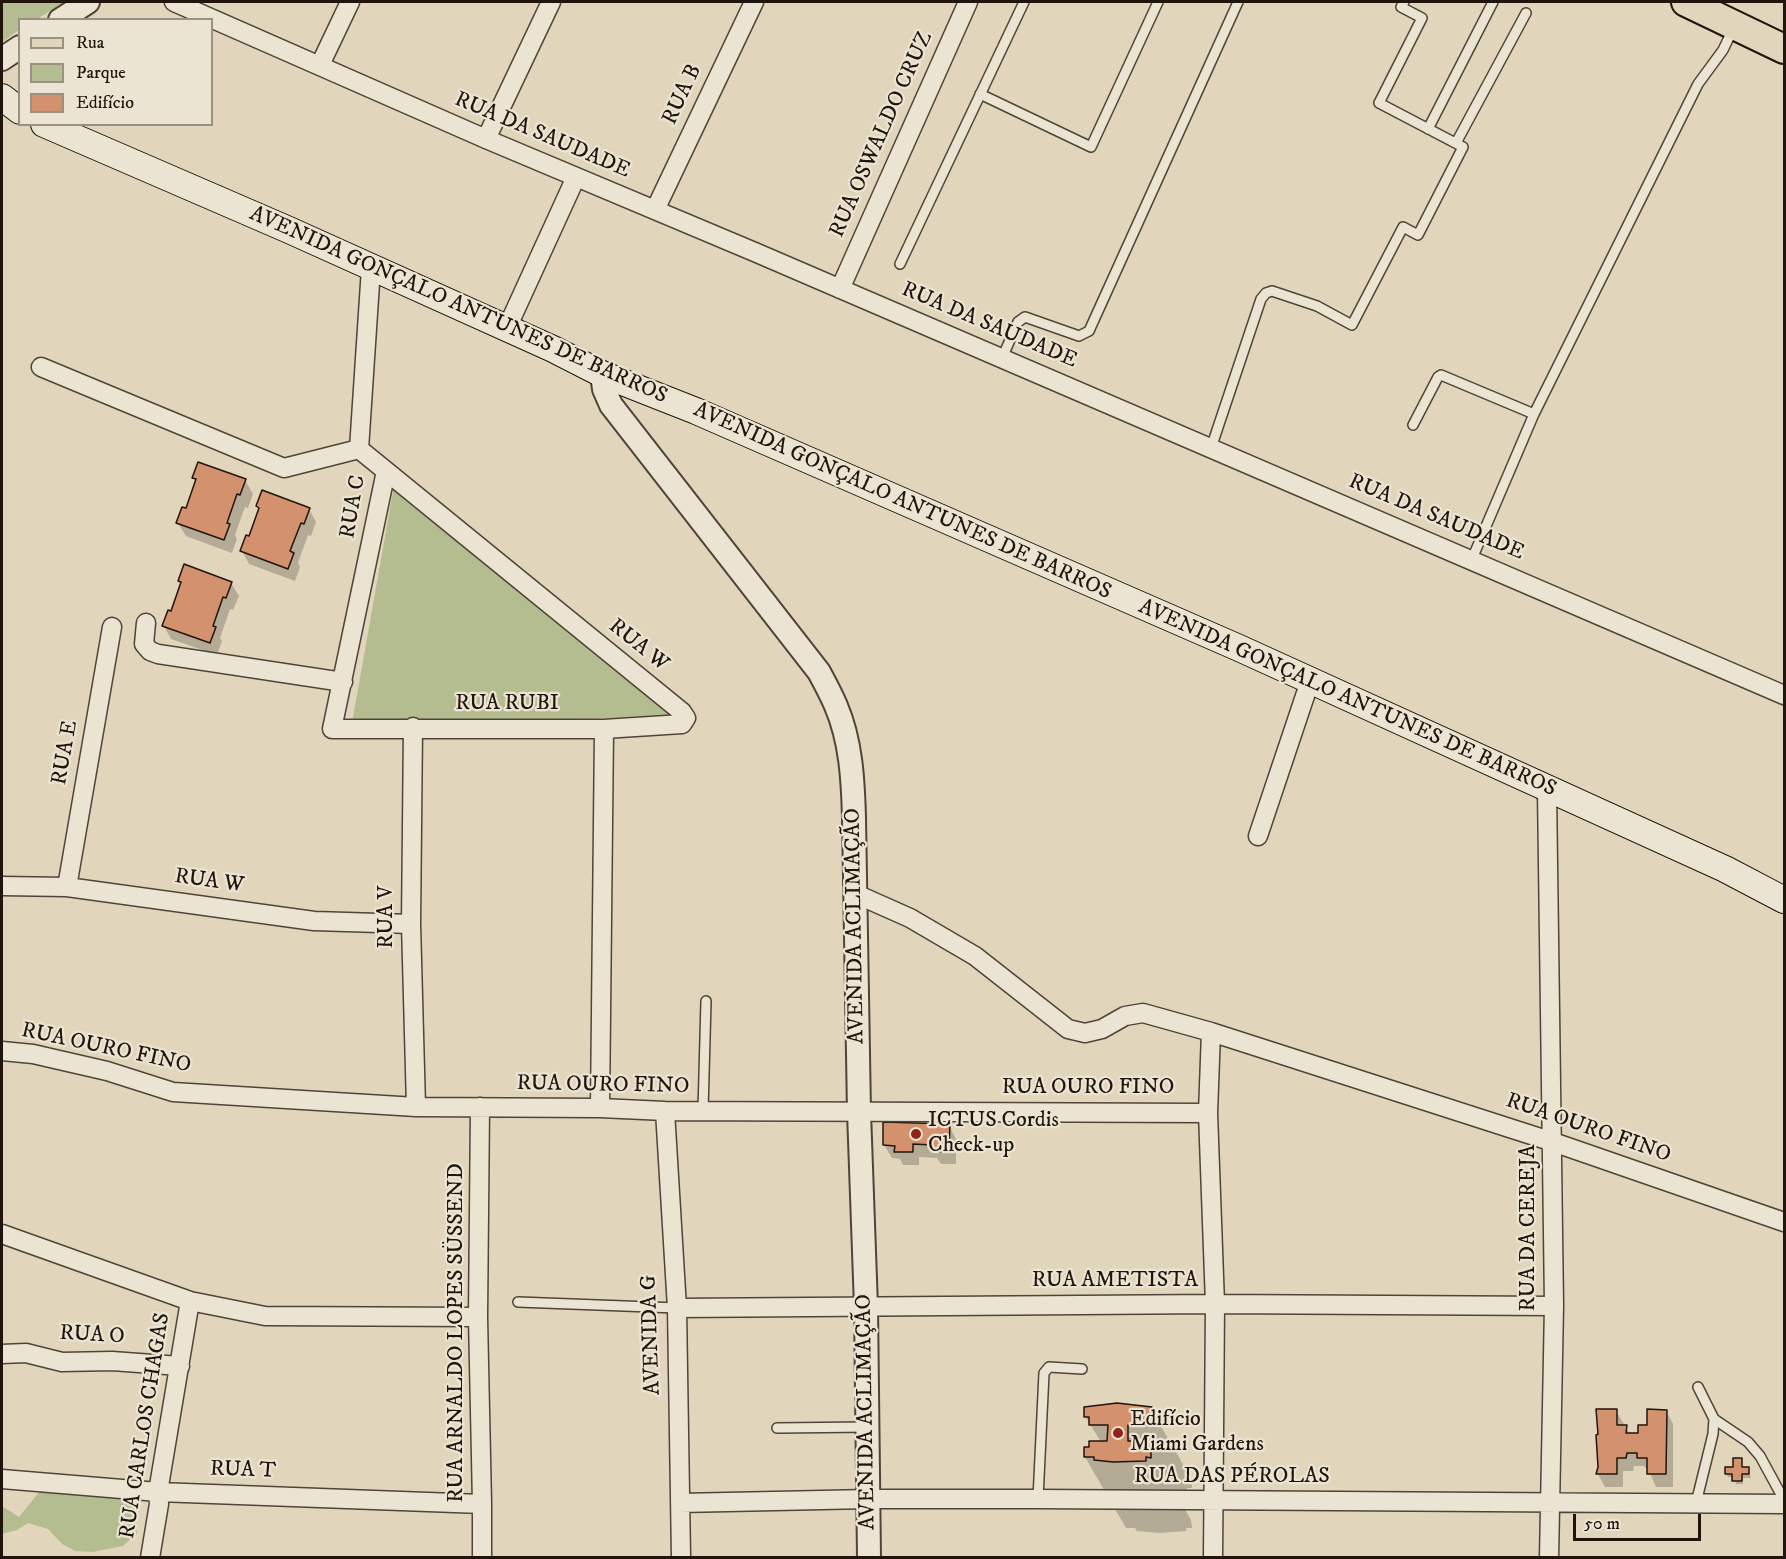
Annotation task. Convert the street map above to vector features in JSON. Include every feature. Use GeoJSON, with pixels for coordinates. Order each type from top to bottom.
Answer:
{"type":"FeatureCollection","features":[{"type":"Feature","properties":{"kind":"main road"},"geometry":{"type":"LineString","coordinates":[[1686,2],[1785,49]]}},
{"type":"Feature","properties":{"kind":"main road"},"geometry":{"type":"LineString","coordinates":[[2,97],[18,112]]}},
{"type":"Feature","properties":{"kind":"main road"},"geometry":{"type":"LineString","coordinates":[[2,112],[18,114]]}},
{"type":"Feature","properties":{"kind":"main road","name":"AVENIDA GONÇALO ANTUNES DE BARROS"},"geometry":{"type":"LineString","coordinates":[[49,126],[289,230],[507,328],[602,374],[707,416],[1217,639],[1758,885],[1785,900]]}},
{"type":"Feature","properties":{"kind":"main road","name":"AVENIDA GONÇALO ANTUNES DE BARROS"},"geometry":{"type":"LineString","coordinates":[[1758,885],[1785,884]]}},
{"type":"Feature","properties":{"kind":"street"},"geometry":{"type":"LineString","coordinates":[[63,18],[88,2]]}},
{"type":"Feature","properties":{"kind":"street","name":"RUA DA SAUDADE"},"geometry":{"type":"LineString","coordinates":[[174,2],[211,18]]}},
{"type":"Feature","properties":{"kind":"street"},"geometry":{"type":"LineString","coordinates":[[320,65],[350,2]]}},
{"type":"Feature","properties":{"kind":"street"},"geometry":{"type":"LineString","coordinates":[[486,139],[551,2]]}},
{"type":"Feature","properties":{"kind":"street","name":"RUA B"},"geometry":{"type":"LineString","coordinates":[[655,210],[754,2]]}},
{"type":"Feature","properties":{"kind":"street","name":"RUA OSWALDO CRUZ"},"geometry":{"type":"LineString","coordinates":[[840,289],[968,2]]}},
{"type":"Feature","properties":{"kind":"street","name":"RUA DA SAUDADE"},"geometry":{"type":"LineString","coordinates":[[213,19],[486,139],[1785,694]]}},
{"type":"Feature","properties":{"kind":"street"},"geometry":{"type":"LineString","coordinates":[[2,59],[18,47]]}},
{"type":"Feature","properties":{"kind":"street"},"geometry":{"type":"LineString","coordinates":[[507,328],[576,177]]}},
{"type":"Feature","properties":{"kind":"street","name":"RUA C"},"geometry":{"type":"LineString","coordinates":[[332,729],[387,471],[359,449],[371,268]]}},
{"type":"Feature","properties":{"kind":"street"},"geometry":{"type":"LineString","coordinates":[[41,367],[284,468],[359,449]]}},
{"type":"Feature","properties":{"kind":"street","name":"AVENIDA ACLIMAÇÃO"},"geometry":{"type":"LineString","coordinates":[[602,374],[604,389],[610,405],[819,672],[837,707],[847,739],[853,774],[859,1112],[866,1307],[869,1557]]}},
{"type":"Feature","properties":{"kind":"street","name":"RUA W"},"geometry":{"type":"LineString","coordinates":[[387,471],[682,712],[686,718],[682,723]]}},
{"type":"Feature","properties":{"kind":"street"},"geometry":{"type":"LineString","coordinates":[[146,623],[144,644],[150,651],[158,654],[343,682]]}},
{"type":"Feature","properties":{"kind":"street","name":"RUA E"},"geometry":{"type":"LineString","coordinates":[[67,887],[112,627]]}},
{"type":"Feature","properties":{"kind":"street"},"geometry":{"type":"LineString","coordinates":[[1258,836],[1310,681]]}},
{"type":"Feature","properties":{"kind":"street","name":"RUA RUBI"},"geometry":{"type":"LineString","coordinates":[[332,729],[412,727],[604,729],[682,723]]}},
{"type":"Feature","properties":{"kind":"street","name":"RUA V"},"geometry":{"type":"LineString","coordinates":[[412,727],[411,924],[416,1107]]}},
{"type":"Feature","properties":{"kind":"street"},"geometry":{"type":"LineString","coordinates":[[600,1108],[604,729]]}},
{"type":"Feature","properties":{"kind":"street","name":"RUA DA CEREJA"},"geometry":{"type":"LineString","coordinates":[[1547,790],[1554,1306],[1549,1557]]}},
{"type":"Feature","properties":{"kind":"street","name":"RUA W"},"geometry":{"type":"LineString","coordinates":[[2,886],[67,887],[314,921],[411,924]]}},
{"type":"Feature","properties":{"kind":"street","name":"RUA OURO FINO"},"geometry":{"type":"LineString","coordinates":[[856,894],[910,918],[975,956],[1068,1029],[1085,1033],[1102,1029],[1125,1016],[1143,1013],[1211,1032],[1553,1142],[1785,1222]]}},
{"type":"Feature","properties":{"kind":"street"},"geometry":{"type":"LineString","coordinates":[[1211,1032],[1208,1113],[1215,1304],[1214,1557]]}},
{"type":"Feature","properties":{"kind":"street","name":"RUA OURO FINO"},"geometry":{"type":"LineString","coordinates":[[2,1051],[33,1054],[107,1071],[173,1092],[416,1107],[600,1108],[703,1112],[1208,1113]]}},
{"type":"Feature","properties":{"kind":"street","name":"RUA ARNALDO LOPES SÜSSEND"},"geometry":{"type":"LineString","coordinates":[[480,1107],[478,1317],[482,1557]]}},
{"type":"Feature","properties":{"kind":"street","name":"AVENIDA G"},"geometry":{"type":"LineString","coordinates":[[665,1111],[677,1308],[681,1557]]}},
{"type":"Feature","properties":{"kind":"street"},"geometry":{"type":"LineString","coordinates":[[2,1233],[190,1301],[265,1316],[478,1317]]}},
{"type":"Feature","properties":{"kind":"street","name":"RUA CARLOS CHAGAS"},"geometry":{"type":"LineString","coordinates":[[150,1557],[159,1504],[158,1492],[190,1301]]}},
{"type":"Feature","properties":{"kind":"street","name":"RUA AMETISTA"},"geometry":{"type":"LineString","coordinates":[[677,1308],[1215,1304],[1554,1306]]}},
{"type":"Feature","properties":{"kind":"street","name":"RUA O"},"geometry":{"type":"LineString","coordinates":[[2,1354],[26,1353],[62,1362],[180,1366]]}},
{"type":"Feature","properties":{"kind":"street","name":"RUA T"},"geometry":{"type":"LineString","coordinates":[[2,1479],[158,1492],[482,1504]]}},
{"type":"Feature","properties":{"kind":"street","name":"RUA DAS PÉROLAS"},"geometry":{"type":"LineString","coordinates":[[680,1503],[869,1499],[1785,1502]]}},
{"type":"Feature","properties":{"kind":"lane"},"geometry":{"type":"LineString","coordinates":[[900,264],[1024,2]]}},
{"type":"Feature","properties":{"kind":"lane"},"geometry":{"type":"LineString","coordinates":[[980,94],[1091,147],[1158,2]]}},
{"type":"Feature","properties":{"kind":"lane"},"geometry":{"type":"LineString","coordinates":[[1002,358],[1018,322],[1025,317],[1079,336],[1089,331],[1238,2]]}},
{"type":"Feature","properties":{"kind":"lane"},"geometry":{"type":"LineString","coordinates":[[1211,448],[1261,299],[1272,291],[1317,306],[1352,325],[1403,227],[1418,235],[1463,147],[1379,103],[1422,18],[1401,7],[1404,2]]}},
{"type":"Feature","properties":{"kind":"lane"},"geometry":{"type":"LineString","coordinates":[[1428,129],[1493,2]]}},
{"type":"Feature","properties":{"kind":"lane"},"geometry":{"type":"LineString","coordinates":[[1456,143],[1526,13]]}},
{"type":"Feature","properties":{"kind":"lane"},"geometry":{"type":"LineString","coordinates":[[1472,559],[1534,414],[1698,84],[1723,50],[1736,25]]}},
{"type":"Feature","properties":{"kind":"lane"},"geometry":{"type":"LineString","coordinates":[[1413,425],[1441,375],[1534,414]]}},
{"type":"Feature","properties":{"kind":"lane"},"geometry":{"type":"LineString","coordinates":[[703,1112],[706,1001]]}},
{"type":"Feature","properties":{"kind":"lane"},"geometry":{"type":"LineString","coordinates":[[518,1302],[677,1308]]}},
{"type":"Feature","properties":{"kind":"lane"},"geometry":{"type":"LineString","coordinates":[[1038,1499],[1044,1373],[1049,1367],[1082,1369]]}},
{"type":"Feature","properties":{"kind":"lane"},"geometry":{"type":"LineString","coordinates":[[1698,1387],[1714,1419],[1748,1442],[1760,1456],[1785,1502]]}},
{"type":"Feature","properties":{"kind":"lane"},"geometry":{"type":"LineString","coordinates":[[1696,1503],[1713,1434],[1714,1419]]}},
{"type":"Feature","properties":{"kind":"lane"},"geometry":{"type":"LineString","coordinates":[[777,1428],[868,1427]]}},
{"type":"Feature","properties":{"kind":"green space"},"geometry":{"type":"Polygon","coordinates":[[[2,2],[65,2],[39,18],[18,18],[18,31],[2,42],[2,2]]]}},
{"type":"Feature","properties":{"kind":"green space"},"geometry":{"type":"Polygon","coordinates":[[[394,486],[679,717],[352,723],[394,486]]]}},
{"type":"Feature","properties":{"kind":"green space"},"geometry":{"type":"Polygon","coordinates":[[[44,1486],[125,1493],[135,1505],[137,1533],[123,1546],[93,1552],[75,1551],[62,1544],[48,1529],[28,1523],[17,1530],[2,1534],[2,1506],[19,1517],[44,1486]]]}},
{"type":"Feature","properties":{"kind":"building"},"geometry":{"type":"Polygon","coordinates":[[[198,462],[246,479],[240,495],[237,494],[224,540],[176,523],[182,507],[186,508],[196,479],[192,478],[198,462]]]}},
{"type":"Feature","properties":{"kind":"building"},"geometry":{"type":"Polygon","coordinates":[[[262,490],[310,508],[304,524],[301,523],[290,551],[294,553],[288,569],[240,551],[246,535],[249,536],[259,508],[256,506],[262,490]]]}},
{"type":"Feature","properties":{"kind":"building"},"geometry":{"type":"Polygon","coordinates":[[[184,564],[232,582],[226,598],[223,597],[210,643],[162,626],[168,610],[171,611],[181,582],[178,581],[184,564]]]}},
{"type":"Feature","properties":{"kind":"building","name":"ICTUS Cordis Check-up"},"geometry":{"type":"Polygon","coordinates":[[[883,1122],[950,1124],[949,1152],[932,1151],[932,1145],[913,1144],[913,1152],[894,1152],[895,1146],[883,1145],[883,1122]]]}},
{"type":"Feature","properties":{"kind":"building","name":"Edifício Miami Gardens"},"geometry":{"type":"Polygon","coordinates":[[[1117,1403],[1152,1407],[1151,1418],[1146,1418],[1146,1425],[1128,1425],[1128,1441],[1146,1441],[1146,1448],[1151,1448],[1151,1458],[1146,1457],[1146,1461],[1113,1462],[1084,1457],[1084,1447],[1089,1447],[1089,1441],[1107,1441],[1108,1425],[1089,1425],[1089,1417],[1084,1417],[1084,1407],[1117,1403]]]}},
{"type":"Feature","properties":{"kind":"building"},"geometry":{"type":"Polygon","coordinates":[[[1596,1409],[1617,1409],[1617,1425],[1627,1425],[1626,1433],[1638,1433],[1638,1425],[1647,1425],[1647,1409],[1667,1410],[1666,1474],[1647,1474],[1647,1458],[1637,1458],[1637,1453],[1627,1453],[1626,1458],[1617,1458],[1617,1474],[1596,1474],[1598,1467],[1596,1435],[1598,1434],[1596,1409]]]}},
{"type":"Feature","properties":{"kind":"building"},"geometry":{"type":"Polygon","coordinates":[[[1733,1458],[1742,1458],[1742,1467],[1749,1467],[1749,1474],[1742,1474],[1742,1481],[1732,1481],[1732,1474],[1725,1474],[1725,1467],[1733,1467],[1733,1458]]]}},
{"type":"Feature","properties":{"kind":"place","name":"ICTUS Cordis Check-up"},"geometry":{"type":"Point","coordinates":[916,1134]}},
{"type":"Feature","properties":{"kind":"place","name":"Edifício Miami Gardens"},"geometry":{"type":"Point","coordinates":[1118,1433]}}]}
